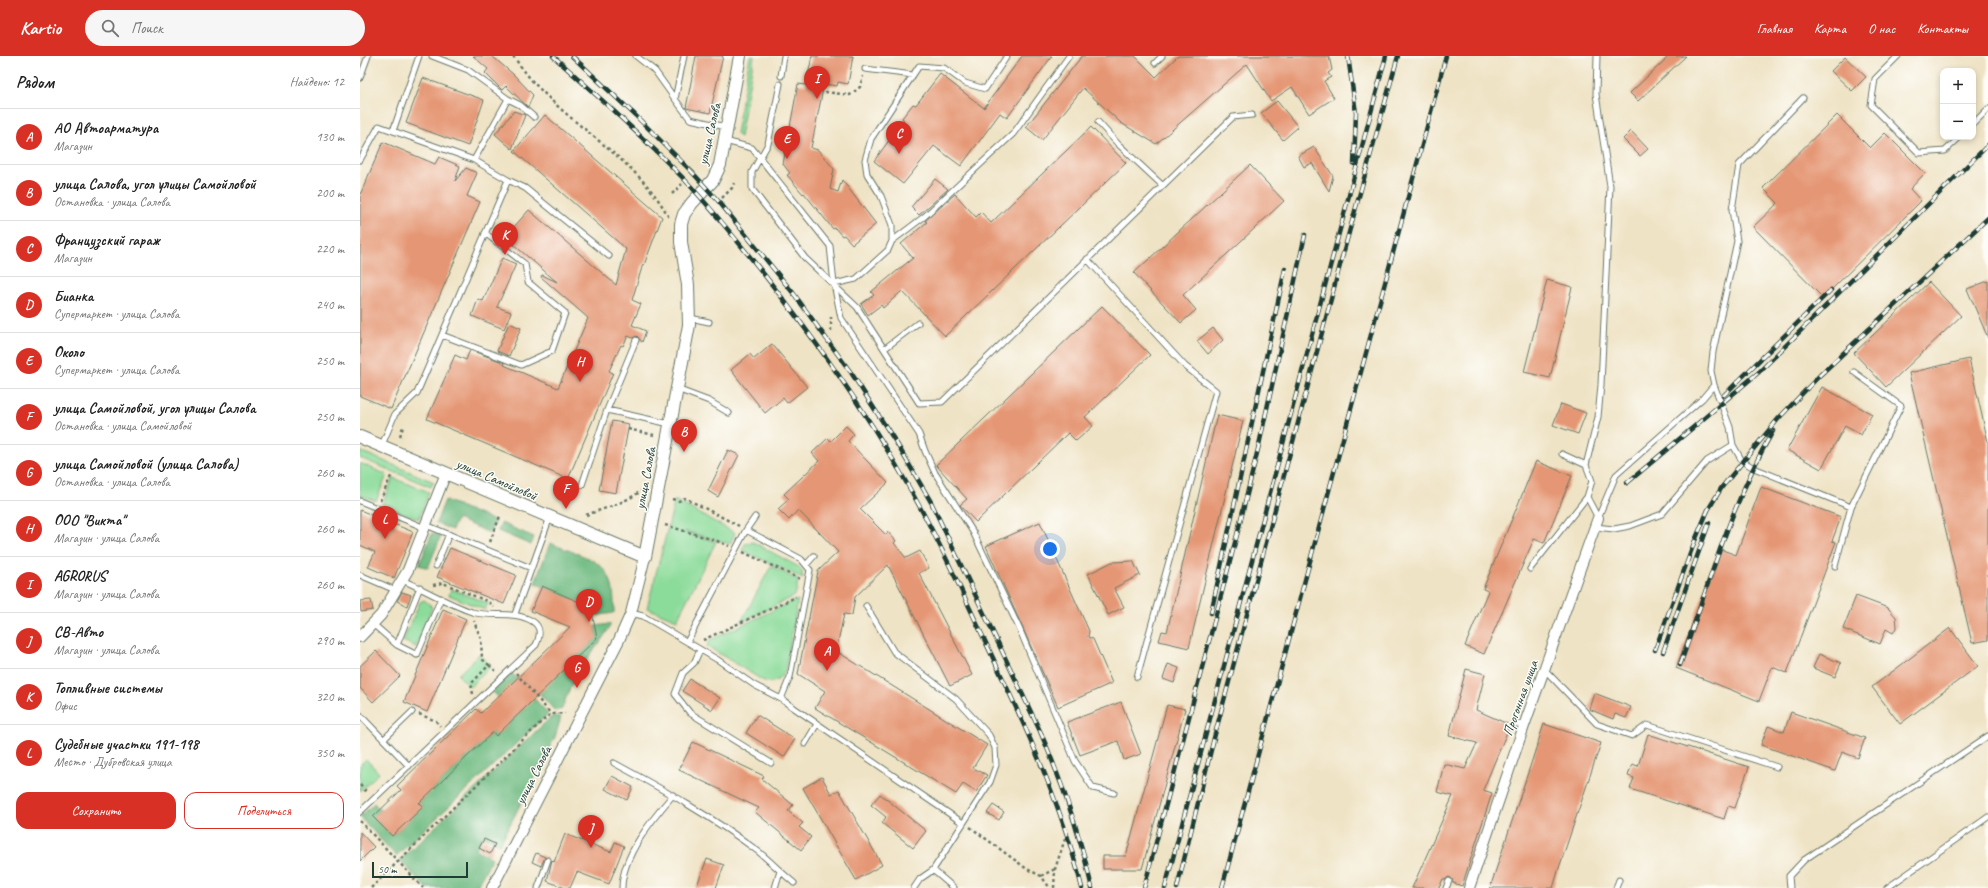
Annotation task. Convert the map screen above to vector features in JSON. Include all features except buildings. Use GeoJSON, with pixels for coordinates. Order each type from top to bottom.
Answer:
{"type":"FeatureCollection","features":[{"type":"Feature","properties":{"kind":"street","name":"улица Салова"},"geometry":{"type":"LineString","coordinates":[[492,888],[605,668],[631,613],[645,557],[690,318],[681,224],[684,214],[713,180],[720,165],[740,56]]}},
{"type":"Feature","properties":{"kind":"street","name":"улица Самойловой"},"geometry":{"type":"LineString","coordinates":[[360,437],[645,557]]}},
{"type":"Feature","properties":{"kind":"street"},"geometry":{"type":"LineString","coordinates":[[360,637],[389,604],[395,590],[402,580],[446,474]]}},
{"type":"Feature","properties":{"kind":"street","name":"Прогонная улица"},"geometry":{"type":"LineString","coordinates":[[1469,888],[1519,725],[1536,682],[1545,670],[1596,522]]}},
{"type":"Feature","properties":{"kind":"lane"},"geometry":{"type":"LineString","coordinates":[[360,78],[368,56]]}},
{"type":"Feature","properties":{"kind":"lane"},"geometry":{"type":"LineString","coordinates":[[393,131],[419,56]]}},
{"type":"Feature","properties":{"kind":"lane"},"geometry":{"type":"LineString","coordinates":[[432,56],[468,70],[508,99],[520,105],[534,117]]}},
{"type":"Feature","properties":{"kind":"lane"},"geometry":{"type":"LineString","coordinates":[[636,56],[655,71],[690,119],[727,127]]}},
{"type":"Feature","properties":{"kind":"lane"},"geometry":{"type":"LineString","coordinates":[[675,99],[684,56]]}},
{"type":"Feature","properties":{"kind":"lane"},"geometry":{"type":"LineString","coordinates":[[781,76],[784,56]]}},
{"type":"Feature","properties":{"kind":"lane"},"geometry":{"type":"LineString","coordinates":[[834,284],[856,279],[888,250],[892,241],[892,225],[881,196],[867,174],[865,160],[870,140],[919,66],[944,68],[965,83],[985,89],[1007,56]]}},
{"type":"Feature","properties":{"kind":"lane"},"geometry":{"type":"LineString","coordinates":[[892,241],[925,216],[1013,134],[1069,56]]}},
{"type":"Feature","properties":{"kind":"lane"},"geometry":{"type":"LineString","coordinates":[[1155,63],[1162,56]]}},
{"type":"Feature","properties":{"kind":"lane"},"geometry":{"type":"LineString","coordinates":[[1530,568],[1587,497],[1592,481],[1586,464],[1598,417],[1601,386],[1610,186],[1596,94],[1597,56]]}},
{"type":"Feature","properties":{"kind":"lane"},"geometry":{"type":"LineString","coordinates":[[1898,56],[1875,79],[1871,105],[1919,153],[1945,151],[1957,140]]}},
{"type":"Feature","properties":{"kind":"lane"},"geometry":{"type":"LineString","coordinates":[[865,69],[913,75]]}},
{"type":"Feature","properties":{"kind":"lane"},"geometry":{"type":"LineString","coordinates":[[780,84],[768,144],[752,172],[752,189],[805,258],[857,307],[918,403],[942,402],[1233,117],[1252,115]]}},
{"type":"Feature","properties":{"kind":"lane"},"geometry":{"type":"LineString","coordinates":[[1803,98],[1739,165],[1732,210],[1737,241],[1713,352],[1711,371],[1714,385],[1730,427],[1733,445],[1742,461],[1754,468],[1851,507]]}},
{"type":"Feature","properties":{"kind":"lane"},"geometry":{"type":"LineString","coordinates":[[474,160],[508,99]]}},
{"type":"Feature","properties":{"kind":"lane"},"geometry":{"type":"LineString","coordinates":[[1976,121],[1988,109]]}},
{"type":"Feature","properties":{"kind":"lane"},"geometry":{"type":"LineString","coordinates":[[1098,122],[1118,144],[1162,185]]}},
{"type":"Feature","properties":{"kind":"lane"},"geometry":{"type":"LineString","coordinates":[[360,160],[379,126],[474,160],[525,188],[609,256]]}},
{"type":"Feature","properties":{"kind":"lane"},"geometry":{"type":"LineString","coordinates":[[725,141],[742,144],[752,148],[830,246],[834,284],[841,318],[919,434],[925,451],[936,472],[974,532],[1020,628],[1075,761],[1093,788],[1114,793]]}},
{"type":"Feature","properties":{"kind":"lane"},"geometry":{"type":"LineString","coordinates":[[382,446],[395,414],[417,393],[508,180]]}},
{"type":"Feature","properties":{"kind":"lane"},"geometry":{"type":"LineString","coordinates":[[442,335],[520,365],[552,352],[565,313],[528,282],[525,264],[485,232]]}},
{"type":"Feature","properties":{"kind":"lane"},"geometry":{"type":"LineString","coordinates":[[1087,259],[1185,366],[1216,392],[1137,677]]}},
{"type":"Feature","properties":{"kind":"lane"},"geometry":{"type":"LineString","coordinates":[[690,318],[709,322]]}},
{"type":"Feature","properties":{"kind":"lane"},"geometry":{"type":"LineString","coordinates":[[884,349],[918,323]]}},
{"type":"Feature","properties":{"kind":"lane"},"geometry":{"type":"LineString","coordinates":[[582,485],[607,410],[636,340]]}},
{"type":"Feature","properties":{"kind":"lane"},"geometry":{"type":"LineString","coordinates":[[1835,566],[1851,507],[1901,406],[1854,372]]}},
{"type":"Feature","properties":{"kind":"lane"},"geometry":{"type":"LineString","coordinates":[[1596,522],[1616,476],[1702,399],[1714,385]]}},
{"type":"Feature","properties":{"kind":"lane"},"geometry":{"type":"LineString","coordinates":[[677,389],[709,401],[729,413]]}},
{"type":"Feature","properties":{"kind":"lane"},"geometry":{"type":"LineString","coordinates":[[607,410],[671,424]]}},
{"type":"Feature","properties":{"kind":"lane"},"geometry":{"type":"LineString","coordinates":[[1596,522],[1614,528],[1630,526],[1662,514],[1707,462],[1733,445]]}},
{"type":"Feature","properties":{"kind":"lane"},"geometry":{"type":"LineString","coordinates":[[1562,454],[1586,464]]}},
{"type":"Feature","properties":{"kind":"lane"},"geometry":{"type":"LineString","coordinates":[[1587,497],[1596,522]]}},
{"type":"Feature","properties":{"kind":"lane"},"geometry":{"type":"LineString","coordinates":[[360,501],[425,527],[449,534],[531,568]]}},
{"type":"Feature","properties":{"kind":"lane"},"geometry":{"type":"LineString","coordinates":[[515,614],[550,517]]}},
{"type":"Feature","properties":{"kind":"lane"},"geometry":{"type":"LineString","coordinates":[[687,642],[746,530],[755,517]]}},
{"type":"Feature","properties":{"kind":"lane"},"geometry":{"type":"LineString","coordinates":[[746,530],[801,559],[810,570],[790,677],[781,699]]}},
{"type":"Feature","properties":{"kind":"lane"},"geometry":{"type":"LineString","coordinates":[[436,566],[449,534]]}},
{"type":"Feature","properties":{"kind":"lane"},"geometry":{"type":"LineString","coordinates":[[806,565],[814,556]]}},
{"type":"Feature","properties":{"kind":"lane"},"geometry":{"type":"LineString","coordinates":[[360,575],[395,590]]}},
{"type":"Feature","properties":{"kind":"lane"},"geometry":{"type":"LineString","coordinates":[[360,812],[536,644],[540,636],[539,628],[533,621],[515,614],[485,615],[472,611],[402,580]]}},
{"type":"Feature","properties":{"kind":"lane"},"geometry":{"type":"LineString","coordinates":[[397,644],[420,587]]}},
{"type":"Feature","properties":{"kind":"lane"},"geometry":{"type":"LineString","coordinates":[[373,624],[397,644],[417,655],[441,598]]}},
{"type":"Feature","properties":{"kind":"lane"},"geometry":{"type":"LineString","coordinates":[[866,606],[894,652],[956,699],[989,735],[995,748],[996,765],[990,782],[933,870],[920,879],[914,888]]}},
{"type":"Feature","properties":{"kind":"lane"},"geometry":{"type":"LineString","coordinates":[[631,613],[643,616],[700,650],[754,685],[781,699],[963,823]]}},
{"type":"Feature","properties":{"kind":"lane"},"geometry":{"type":"LineString","coordinates":[[700,650],[694,663],[683,673],[675,694],[690,713],[771,763]]}},
{"type":"Feature","properties":{"kind":"lane"},"geometry":{"type":"LineString","coordinates":[[1545,670],[1597,724],[1632,736],[1647,725],[1778,767]]}},
{"type":"Feature","properties":{"kind":"lane"},"geometry":{"type":"LineString","coordinates":[[384,739],[412,712]]}},
{"type":"Feature","properties":{"kind":"lane"},"geometry":{"type":"LineString","coordinates":[[360,715],[408,766]]}},
{"type":"Feature","properties":{"kind":"lane"},"geometry":{"type":"LineString","coordinates":[[805,744],[817,724]]}},
{"type":"Feature","properties":{"kind":"lane"},"geometry":{"type":"LineString","coordinates":[[1790,888],[1789,876],[1804,860],[1988,736]]}},
{"type":"Feature","properties":{"kind":"lane"},"geometry":{"type":"LineString","coordinates":[[614,763],[673,795],[754,848],[794,882]]}},
{"type":"Feature","properties":{"kind":"lane"},"geometry":{"type":"LineString","coordinates":[[622,888],[627,867],[646,826],[673,795]]}},
{"type":"Feature","properties":{"kind":"lane"},"geometry":{"type":"LineString","coordinates":[[1887,888],[1988,817]]}},
{"type":"Feature","properties":{"kind":"lane"},"geometry":{"type":"LineString","coordinates":[[538,888],[548,860]]}},
{"type":"Feature","properties":{"kind":"lane"},"geometry":{"type":"LineString","coordinates":[[933,870],[954,888]]}},
{"type":"Feature","properties":{"kind":"lane"},"geometry":{"type":"LineString","coordinates":[[775,888],[780,871]]}},
{"type":"Feature","properties":{"kind":"lane"},"geometry":{"type":"LineString","coordinates":[[1616,888],[1619,880]]}},
{"type":"Feature","properties":{"kind":"lane"},"geometry":{"type":"LineString","coordinates":[[1446,888],[1449,881]]}},
{"type":"Feature","properties":{"kind":"path"},"geometry":{"type":"LineString","coordinates":[[513,56],[542,91],[646,184],[664,207],[669,218]]}},
{"type":"Feature","properties":{"kind":"path"},"geometry":{"type":"LineString","coordinates":[[825,92],[850,95],[860,87],[865,69]]}},
{"type":"Feature","properties":{"kind":"path"},"geometry":{"type":"LineString","coordinates":[[722,198],[732,188],[734,183]]}},
{"type":"Feature","properties":{"kind":"path"},"geometry":{"type":"LineString","coordinates":[[672,194],[682,184]]}},
{"type":"Feature","properties":{"kind":"path"},"geometry":{"type":"LineString","coordinates":[[400,436],[403,427]]}},
{"type":"Feature","properties":{"kind":"path"},"geometry":{"type":"LineString","coordinates":[[628,429],[654,434]]}},
{"type":"Feature","properties":{"kind":"path"},"geometry":{"type":"LineString","coordinates":[[378,508],[392,474]]}},
{"type":"Feature","properties":{"kind":"path"},"geometry":{"type":"LineString","coordinates":[[586,515],[620,504],[645,488]]}},
{"type":"Feature","properties":{"kind":"path"},"geometry":{"type":"LineString","coordinates":[[672,499],[679,501],[685,498],[746,530]]}},
{"type":"Feature","properties":{"kind":"path"},"geometry":{"type":"LineString","coordinates":[[487,550],[500,516]]}},
{"type":"Feature","properties":{"kind":"path"},"geometry":{"type":"LineString","coordinates":[[665,525],[717,540],[794,575],[801,580],[800,585]]}},
{"type":"Feature","properties":{"kind":"path"},"geometry":{"type":"LineString","coordinates":[[420,587],[443,583],[489,602],[504,615]]}},
{"type":"Feature","properties":{"kind":"path"},"geometry":{"type":"LineString","coordinates":[[691,633],[704,641],[798,597],[799,591]]}},
{"type":"Feature","properties":{"kind":"path"},"geometry":{"type":"LineString","coordinates":[[470,684],[489,665],[482,659],[481,639],[472,611]]}},
{"type":"Feature","properties":{"kind":"path"},"geometry":{"type":"LineString","coordinates":[[511,668],[551,714]]}},
{"type":"Feature","properties":{"kind":"path"},"geometry":{"type":"LineString","coordinates":[[412,712],[436,721],[445,731]]}},
{"type":"Feature","properties":{"kind":"path"},"geometry":{"type":"LineString","coordinates":[[371,888],[551,714],[565,713]]}},
{"type":"Feature","properties":{"kind":"path"},"geometry":{"type":"LineString","coordinates":[[360,785],[366,790]]}},
{"type":"Feature","properties":{"kind":"path"},"geometry":{"type":"LineString","coordinates":[[360,822],[423,888]]}},
{"type":"Feature","properties":{"kind":"path"},"geometry":{"type":"LineString","coordinates":[[963,823],[1027,869],[1041,876],[1050,888]]}},
{"type":"Feature","properties":{"kind":"path"},"geometry":{"type":"LineString","coordinates":[[1054,888],[1055,869],[1065,839]]}},
{"type":"Feature","properties":{"kind":"path"},"geometry":{"type":"LineString","coordinates":[[1041,876],[1055,869]]}},
{"type":"Feature","properties":{"kind":"green space"},"geometry":{"type":"Polygon","coordinates":[[[750,56],[754,56],[740,137],[736,134],[750,56]]]}},
{"type":"Feature","properties":{"kind":"green space"},"geometry":{"type":"Polygon","coordinates":[[[360,451],[434,482],[431,487],[360,458],[360,451]]]}},
{"type":"Feature","properties":{"kind":"green space"},"geometry":{"type":"Polygon","coordinates":[[[360,463],[387,475],[376,501],[360,495],[360,463]]]}},
{"type":"Feature","properties":{"kind":"green space"},"geometry":{"type":"Polygon","coordinates":[[[393,478],[429,492],[419,519],[382,505],[393,478]]]}},
{"type":"Feature","properties":{"kind":"green space"},"geometry":{"type":"Polygon","coordinates":[[[445,500],[495,521],[490,533],[457,519],[452,530],[436,523],[445,500]]]}},
{"type":"Feature","properties":{"kind":"green space"},"geometry":{"type":"Polygon","coordinates":[[[675,500],[735,533],[730,544],[685,531],[716,542],[677,620],[647,608],[675,500]]]}},
{"type":"Feature","properties":{"kind":"green space"},"geometry":{"type":"Polygon","coordinates":[[[501,523],[534,537],[531,545],[498,531],[501,523]]]}},
{"type":"Feature","properties":{"kind":"green space"},"geometry":{"type":"Polygon","coordinates":[[[432,533],[441,536],[428,568],[419,565],[432,533]]]}},
{"type":"Feature","properties":{"kind":"green space"},"geometry":{"type":"Polygon","coordinates":[[[753,542],[799,567],[802,572],[803,579],[742,550],[745,544],[753,542]]]}},
{"type":"Feature","properties":{"kind":"green space"},"geometry":{"type":"Polygon","coordinates":[[[550,543],[599,564],[606,572],[611,582],[614,595],[614,613],[593,616],[591,607],[535,583],[550,543]]]}},
{"type":"Feature","properties":{"kind":"green space"},"geometry":{"type":"Polygon","coordinates":[[[771,566],[798,580],[796,593],[793,597],[741,622],[771,566]]]}},
{"type":"Feature","properties":{"kind":"green space"},"geometry":{"type":"Polygon","coordinates":[[[451,589],[488,603],[485,610],[449,595],[451,589]]]}},
{"type":"Feature","properties":{"kind":"green space"},"geometry":{"type":"Polygon","coordinates":[[[424,600],[431,605],[432,608],[416,647],[403,641],[420,602],[424,600]]]}},
{"type":"Feature","properties":{"kind":"green space"},"geometry":{"type":"Polygon","coordinates":[[[798,600],[785,671],[778,680],[769,682],[762,680],[707,646],[710,640],[798,600]]]}},
{"type":"Feature","properties":{"kind":"green space"},"geometry":{"type":"Polygon","coordinates":[[[611,624],[577,675],[568,692],[562,709],[555,711],[539,693],[597,638],[595,626],[611,624]]]}},
{"type":"Feature","properties":{"kind":"green space"},"geometry":{"type":"Polygon","coordinates":[[[479,654],[491,666],[470,687],[458,675],[479,654]]]}},
{"type":"Feature","properties":{"kind":"green space"},"geometry":{"type":"Polygon","coordinates":[[[511,672],[548,714],[396,856],[360,817],[374,803],[380,810],[373,817],[392,836],[423,807],[419,803],[493,732],[497,736],[527,706],[509,687],[498,697],[492,691],[511,672]]]}},
{"type":"Feature","properties":{"kind":"green space"},"geometry":{"type":"Polygon","coordinates":[[[554,716],[561,717],[555,737],[500,844],[483,836],[476,849],[492,858],[476,888],[426,888],[400,860],[550,718],[554,716]]]}},
{"type":"Feature","properties":{"kind":"green space"},"geometry":{"type":"Polygon","coordinates":[[[366,759],[379,773],[360,791],[360,765],[366,759]]]}},
{"type":"Feature","properties":{"kind":"railway"},"geometry":{"type":"LineString","coordinates":[[553,56],[653,148],[704,201],[732,234],[797,318],[869,421],[902,475],[935,536],[1027,731],[1063,824],[1082,888]]}},
{"type":"Feature","properties":{"kind":"railway"},"geometry":{"type":"LineString","coordinates":[[572,56],[635,115],[692,172],[720,203],[794,294],[852,374],[897,444],[931,502],[1040,731],[1070,808],[1092,888]]}},
{"type":"Feature","properties":{"kind":"railway"},"geometry":{"type":"LineString","coordinates":[[1348,56],[1356,113],[1354,164]]}},
{"type":"Feature","properties":{"kind":"railway"},"geometry":{"type":"LineString","coordinates":[[1165,888],[1386,56]]}},
{"type":"Feature","properties":{"kind":"railway"},"geometry":{"type":"LineString","coordinates":[[1177,888],[1214,738],[1343,254],[1398,56]]}},
{"type":"Feature","properties":{"kind":"railway"},"geometry":{"type":"LineString","coordinates":[[1222,888],[1446,56]]}},
{"type":"Feature","properties":{"kind":"railway"},"geometry":{"type":"LineString","coordinates":[[1627,483],[1759,372],[1988,145]]}},
{"type":"Feature","properties":{"kind":"railway"},"geometry":{"type":"LineString","coordinates":[[1655,650],[1694,543],[1708,510],[1722,487],[1779,418],[1820,375],[1988,218]]}},
{"type":"Feature","properties":{"kind":"railway"},"geometry":{"type":"LineString","coordinates":[[1144,888],[1238,531],[1259,445],[1305,235]]}},
{"type":"Feature","properties":{"kind":"railway"},"geometry":{"type":"LineString","coordinates":[[1211,613],[1285,269]]}},
{"type":"Feature","properties":{"kind":"railway"},"geometry":{"type":"LineString","coordinates":[[1723,396],[1831,290]]}},
{"type":"Feature","properties":{"kind":"railway"},"geometry":{"type":"LineString","coordinates":[[1680,665],[1732,516],[1758,459],[1773,431]]}},
{"type":"Feature","properties":{"kind":"railway"},"geometry":{"type":"LineString","coordinates":[[1663,652],[1709,523]]}},
{"type":"Feature","properties":{"kind":"place","name":"AGRORUS"},"geometry":{"type":"Point","coordinates":[817,99]}},
{"type":"Feature","properties":{"kind":"place","name":"Французский гараж"},"geometry":{"type":"Point","coordinates":[899,154]}},
{"type":"Feature","properties":{"kind":"place","name":"Около"},"geometry":{"type":"Point","coordinates":[787,159]}},
{"type":"Feature","properties":{"kind":"place","name":"Топливные системы"},"geometry":{"type":"Point","coordinates":[505,255]}},
{"type":"Feature","properties":{"kind":"place","name":"ООО \"Викта\""},"geometry":{"type":"Point","coordinates":[580,382]}},
{"type":"Feature","properties":{"kind":"place","name":"улица Салова, угол улицы Самойловой"},"geometry":{"type":"Point","coordinates":[684,452]}},
{"type":"Feature","properties":{"kind":"place","name":"улица Самойловой, угол улицы Салова"},"geometry":{"type":"Point","coordinates":[566,509]}},
{"type":"Feature","properties":{"kind":"place","name":"Судебные участки 191-198"},"geometry":{"type":"Point","coordinates":[385,539]}},
{"type":"Feature","properties":{"kind":"place","name":"Бианка"},"geometry":{"type":"Point","coordinates":[589,622]}},
{"type":"Feature","properties":{"kind":"place","name":"АО Автоарматура"},"geometry":{"type":"Point","coordinates":[827,671]}},
{"type":"Feature","properties":{"kind":"place","name":"улица Самойловой (улица Салова)"},"geometry":{"type":"Point","coordinates":[577,688]}},
{"type":"Feature","properties":{"kind":"place","name":"СВ-Авто"},"geometry":{"type":"Point","coordinates":[591,848]}}]}
